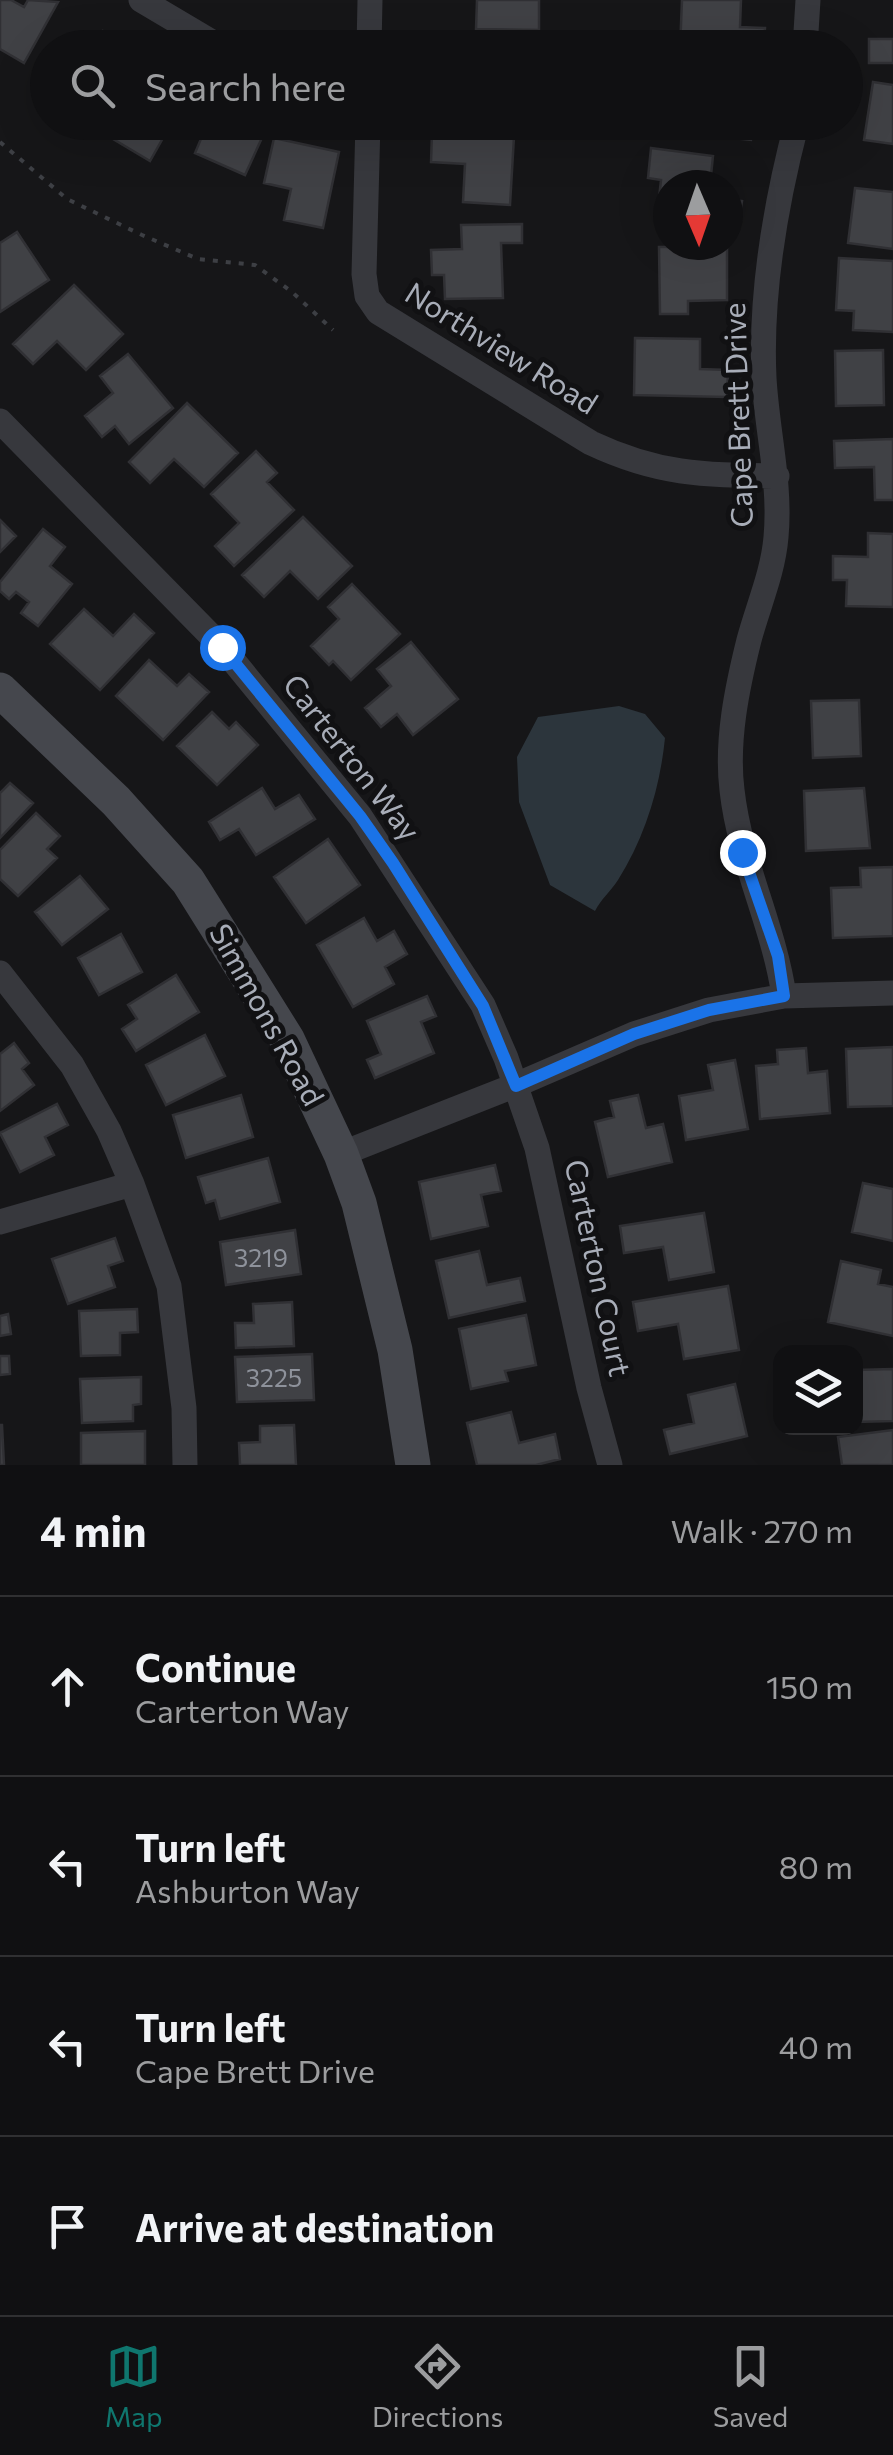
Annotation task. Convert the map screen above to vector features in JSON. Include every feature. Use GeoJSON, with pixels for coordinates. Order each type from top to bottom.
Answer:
{"type":"FeatureCollection","features":[{"type":"Feature","properties":{"kind":"street"},"geometry":{"type":"LineString","coordinates":[[141,0],[192,30]]}},
{"type":"Feature","properties":{"kind":"street"},"geometry":{"type":"LineString","coordinates":[[369,30],[370,0]]}},
{"type":"Feature","properties":{"kind":"street"},"geometry":{"type":"LineString","coordinates":[[806,30],[808,0]]}},
{"type":"Feature","properties":{"kind":"street","name":"Northview Road"},"geometry":{"type":"LineString","coordinates":[[368,140],[364,274],[367,296],[378,312],[591,443],[627,460],[681,472],[777,476]]}},
{"type":"Feature","properties":{"kind":"street","name":"Cape Brett Drive"},"geometry":{"type":"LineString","coordinates":[[784,996],[778,956],[742,852],[732,788],[733,714],[776,538],[777,476],[764,379],[766,301],[780,192],[793,140]]}},
{"type":"Feature","properties":{"kind":"street","name":"Carterton Way"},"geometry":{"type":"LineString","coordinates":[[0,422],[222,647],[360,816],[483,1006],[516,1086]]}},
{"type":"Feature","properties":{"kind":"street","name":"Simmons Road"},"geometry":{"type":"LineString","coordinates":[[3,698],[116,801],[188,881],[286,1039],[341,1154],[359,1203],[395,1350],[413,1465]]}},
{"type":"Feature","properties":{"kind":"street"},"geometry":{"type":"LineString","coordinates":[[0,973],[72,1065],[109,1131],[132,1184],[169,1286],[184,1408],[185,1465]]}},
{"type":"Feature","properties":{"kind":"street"},"geometry":{"type":"LineString","coordinates":[[341,1154],[653,1028],[709,1010],[784,996],[893,992]]}},
{"type":"Feature","properties":{"kind":"street","name":"Carterton Court"},"geometry":{"type":"LineString","coordinates":[[516,1086],[537,1148],[610,1465]]}},
{"type":"Feature","properties":{"kind":"street"},"geometry":{"type":"LineString","coordinates":[[0,1222],[132,1184]]}},
{"type":"Feature","properties":{"kind":"street","name":"Simmons Road"},"geometry":{"type":"LineString","coordinates":[[386,1465],[402,1412]]}},
{"type":"Feature","properties":{"kind":"path"},"geometry":{"type":"LineString","coordinates":[[0,142],[67,199],[142,236],[198,259],[255,265],[333,330]]}},
{"type":"Feature","properties":{"kind":"shaded area"},"geometry":{"type":"Polygon","coordinates":[[[619,706],[645,714],[665,738],[655,794],[643,829],[628,864],[595,911],[550,885],[519,802],[517,757],[538,717],[619,706]]]}},
{"type":"Feature","properties":{"kind":"building"},"geometry":{"type":"Polygon","coordinates":[[[0,0],[11,0],[24,7],[28,0],[58,2],[42,30],[30,30],[30,52],[24,63],[0,49],[0,0]]]}},
{"type":"Feature","properties":{"kind":"building"},"geometry":{"type":"Polygon","coordinates":[[[477,0],[539,0],[539,30],[476,29],[477,0]]]}},
{"type":"Feature","properties":{"kind":"building"},"geometry":{"type":"Polygon","coordinates":[[[682,0],[741,0],[740,27],[765,28],[765,30],[681,30],[682,0]]]}},
{"type":"Feature","properties":{"kind":"building"},"geometry":{"type":"Polygon","coordinates":[[[869,39],[893,39],[893,63],[869,63],[869,39]]]}},
{"type":"Feature","properties":{"kind":"building"},"geometry":{"type":"Polygon","coordinates":[[[873,82],[893,85],[893,144],[864,140],[873,82]]]}},
{"type":"Feature","properties":{"kind":"building"},"geometry":{"type":"Polygon","coordinates":[[[115,140],[162,140],[150,161],[115,140]]]}},
{"type":"Feature","properties":{"kind":"building"},"geometry":{"type":"Polygon","coordinates":[[[200,140],[261,140],[245,175],[195,153],[200,140]]]}},
{"type":"Feature","properties":{"kind":"building"},"geometry":{"type":"Polygon","coordinates":[[[274,140],[339,152],[323,228],[284,220],[291,189],[264,183],[274,140]]]}},
{"type":"Feature","properties":{"kind":"building"},"geometry":{"type":"Polygon","coordinates":[[[432,140],[514,140],[510,205],[463,202],[465,164],[431,162],[432,140]]]}},
{"type":"Feature","properties":{"kind":"building"},"geometry":{"type":"Polygon","coordinates":[[[651,148],[713,156],[712,170],[653,170],[653,179],[648,178],[651,148]]]}},
{"type":"Feature","properties":{"kind":"building"},"geometry":{"type":"Polygon","coordinates":[[[855,188],[893,192],[893,249],[848,243],[855,188]]]}},
{"type":"Feature","properties":{"kind":"building"},"geometry":{"type":"Polygon","coordinates":[[[522,224],[522,243],[501,243],[503,298],[445,299],[444,275],[432,275],[431,250],[462,249],[461,225],[522,224]]]}},
{"type":"Feature","properties":{"kind":"building"},"geometry":{"type":"Polygon","coordinates":[[[17,232],[49,280],[0,312],[0,243],[17,232]]]}},
{"type":"Feature","properties":{"kind":"building"},"geometry":{"type":"Polygon","coordinates":[[[839,258],[893,261],[893,332],[853,330],[854,311],[836,310],[839,258]]]}},
{"type":"Feature","properties":{"kind":"building"},"geometry":{"type":"Polygon","coordinates":[[[659,260],[727,260],[727,300],[688,301],[688,314],[660,314],[659,260]]]}},
{"type":"Feature","properties":{"kind":"building"},"geometry":{"type":"Polygon","coordinates":[[[74,285],[123,334],[86,370],[57,341],[33,364],[13,344],[74,285]]]}},
{"type":"Feature","properties":{"kind":"building"},"geometry":{"type":"Polygon","coordinates":[[[635,338],[700,339],[700,369],[728,370],[727,397],[634,395],[635,338]]]}},
{"type":"Feature","properties":{"kind":"building"},"geometry":{"type":"Polygon","coordinates":[[[883,350],[884,405],[836,406],[835,351],[883,350]]]}},
{"type":"Feature","properties":{"kind":"building"},"geometry":{"type":"Polygon","coordinates":[[[128,354],[173,408],[129,444],[115,426],[102,437],[85,416],[113,393],[100,376],[128,354]]]}},
{"type":"Feature","properties":{"kind":"building"},"geometry":{"type":"Polygon","coordinates":[[[187,403],[238,453],[204,487],[174,459],[150,483],[129,462],[187,403]]]}},
{"type":"Feature","properties":{"kind":"building"},"geometry":{"type":"Polygon","coordinates":[[[893,439],[893,500],[875,500],[874,467],[835,468],[834,441],[893,439]]]}},
{"type":"Feature","properties":{"kind":"building"},"geometry":{"type":"Polygon","coordinates":[[[256,451],[277,473],[267,482],[294,510],[234,566],[215,546],[239,523],[211,494],[256,451]]]}},
{"type":"Feature","properties":{"kind":"building"},"geometry":{"type":"Polygon","coordinates":[[[303,517],[352,566],[318,599],[290,571],[264,597],[242,575],[303,517]]]}},
{"type":"Feature","properties":{"kind":"building"},"geometry":{"type":"Polygon","coordinates":[[[0,520],[16,536],[0,552],[0,520]]]}},
{"type":"Feature","properties":{"kind":"building"},"geometry":{"type":"Polygon","coordinates":[[[43,529],[65,547],[50,566],[72,584],[38,626],[21,613],[29,602],[16,592],[9,599],[0,591],[0,582],[43,529]]]}},
{"type":"Feature","properties":{"kind":"building"},"geometry":{"type":"Polygon","coordinates":[[[868,533],[893,534],[893,607],[846,606],[847,580],[833,580],[833,556],[868,557],[868,533]]]}},
{"type":"Feature","properties":{"kind":"building"},"geometry":{"type":"Polygon","coordinates":[[[352,584],[400,634],[351,680],[311,646],[339,619],[328,607],[352,584]]]}},
{"type":"Feature","properties":{"kind":"building"},"geometry":{"type":"Polygon","coordinates":[[[84,609],[113,636],[134,614],[154,633],[100,690],[50,644],[84,609]]]}},
{"type":"Feature","properties":{"kind":"building"},"geometry":{"type":"Polygon","coordinates":[[[411,642],[458,699],[413,735],[397,714],[381,727],[365,708],[391,686],[377,669],[411,642]]]}},
{"type":"Feature","properties":{"kind":"building"},"geometry":{"type":"Polygon","coordinates":[[[149,660],[177,686],[189,674],[209,692],[163,740],[116,696],[149,660]]]}},
{"type":"Feature","properties":{"kind":"building"},"geometry":{"type":"Polygon","coordinates":[[[859,700],[861,756],[813,758],[811,701],[859,700]]]}},
{"type":"Feature","properties":{"kind":"building"},"geometry":{"type":"Polygon","coordinates":[[[212,712],[229,729],[236,722],[258,745],[217,785],[177,746],[212,712]]]}},
{"type":"Feature","properties":{"kind":"building"},"geometry":{"type":"Polygon","coordinates":[[[10,783],[33,803],[0,838],[0,793],[10,783]]]}},
{"type":"Feature","properties":{"kind":"building"},"geometry":{"type":"Polygon","coordinates":[[[262,788],[275,809],[299,795],[315,819],[256,855],[239,829],[220,840],[209,822],[262,788]]]}},
{"type":"Feature","properties":{"kind":"building"},"geometry":{"type":"Polygon","coordinates":[[[864,788],[870,848],[806,851],[804,791],[864,788]]]}},
{"type":"Feature","properties":{"kind":"building"},"geometry":{"type":"Polygon","coordinates":[[[36,813],[60,836],[47,849],[57,858],[18,896],[0,879],[0,850],[36,813]]]}},
{"type":"Feature","properties":{"kind":"building"},"geometry":{"type":"Polygon","coordinates":[[[328,839],[360,885],[306,923],[274,877],[328,839]]]}},
{"type":"Feature","properties":{"kind":"building"},"geometry":{"type":"Polygon","coordinates":[[[893,867],[893,936],[833,938],[831,888],[861,887],[860,868],[893,867]]]}},
{"type":"Feature","properties":{"kind":"building"},"geometry":{"type":"Polygon","coordinates":[[[80,876],[108,909],[62,945],[35,912],[80,876]]]}},
{"type":"Feature","properties":{"kind":"building"},"geometry":{"type":"Polygon","coordinates":[[[364,918],[377,941],[394,931],[407,954],[385,967],[394,984],[353,1007],[317,945],[364,918]]]}},
{"type":"Feature","properties":{"kind":"building"},"geometry":{"type":"Polygon","coordinates":[[[121,934],[142,972],[99,995],[78,958],[121,934]]]}},
{"type":"Feature","properties":{"kind":"building"},"geometry":{"type":"Polygon","coordinates":[[[176,975],[199,1012],[136,1051],[122,1029],[137,1019],[128,1005],[176,975]]]}},
{"type":"Feature","properties":{"kind":"building"},"geometry":{"type":"Polygon","coordinates":[[[427,996],[436,1016],[421,1022],[434,1053],[375,1078],[367,1060],[381,1054],[367,1021],[427,996]]]}},
{"type":"Feature","properties":{"kind":"building"},"geometry":{"type":"Polygon","coordinates":[[[205,1035],[225,1076],[166,1105],[146,1065],[205,1035]]]}},
{"type":"Feature","properties":{"kind":"building"},"geometry":{"type":"Polygon","coordinates":[[[14,1043],[29,1063],[22,1069],[34,1085],[0,1111],[0,1054],[14,1043]]]}},
{"type":"Feature","properties":{"kind":"building"},"geometry":{"type":"Polygon","coordinates":[[[893,1047],[893,1106],[848,1107],[846,1049],[893,1047]]]}},
{"type":"Feature","properties":{"kind":"building"},"geometry":{"type":"Polygon","coordinates":[[[806,1048],[808,1073],[827,1071],[830,1113],[760,1119],[756,1066],[778,1064],[777,1050],[806,1048]]]}},
{"type":"Feature","properties":{"kind":"building"},"geometry":{"type":"Polygon","coordinates":[[[735,1060],[748,1129],[686,1140],[679,1096],[713,1090],[708,1065],[735,1060]]]}},
{"type":"Feature","properties":{"kind":"building"},"geometry":{"type":"Polygon","coordinates":[[[241,1095],[253,1137],[186,1158],[173,1115],[241,1095]]]}},
{"type":"Feature","properties":{"kind":"building"},"geometry":{"type":"Polygon","coordinates":[[[638,1095],[646,1128],[663,1124],[672,1162],[608,1177],[595,1122],[614,1117],[610,1101],[638,1095]]]}},
{"type":"Feature","properties":{"kind":"building"},"geometry":{"type":"Polygon","coordinates":[[[57,1104],[68,1125],[45,1137],[54,1155],[20,1172],[0,1133],[57,1104]]]}},
{"type":"Feature","properties":{"kind":"building"},"geometry":{"type":"Polygon","coordinates":[[[268,1158],[280,1202],[220,1219],[215,1200],[206,1203],[198,1177],[268,1158]]]}},
{"type":"Feature","properties":{"kind":"building"},"geometry":{"type":"Polygon","coordinates":[[[495,1165],[501,1191],[481,1195],[488,1226],[431,1239],[419,1182],[495,1165]]]}},
{"type":"Feature","properties":{"kind":"building"},"geometry":{"type":"Polygon","coordinates":[[[863,1183],[893,1189],[893,1241],[852,1232],[863,1183]]]}},
{"type":"Feature","properties":{"kind":"building"},"geometry":{"type":"Polygon","coordinates":[[[704,1213],[714,1272],[669,1280],[663,1247],[624,1253],[620,1226],[704,1213]]]}},
{"type":"Feature","properties":{"kind":"building"},"geometry":{"type":"Polygon","coordinates":[[[295,1230],[301,1274],[226,1285],[220,1242],[295,1230]]]}},
{"type":"Feature","properties":{"kind":"building"},"geometry":{"type":"Polygon","coordinates":[[[115,1238],[123,1261],[108,1266],[115,1287],[68,1304],[52,1259],[115,1238]]]}},
{"type":"Feature","properties":{"kind":"building"},"geometry":{"type":"Polygon","coordinates":[[[479,1251],[487,1285],[520,1278],[525,1301],[449,1318],[436,1261],[479,1251]]]}},
{"type":"Feature","properties":{"kind":"building"},"geometry":{"type":"Polygon","coordinates":[[[841,1261],[881,1270],[878,1284],[893,1287],[893,1336],[828,1322],[841,1261]]]}},
{"type":"Feature","properties":{"kind":"building"},"geometry":{"type":"Polygon","coordinates":[[[728,1286],[739,1350],[684,1359],[678,1324],[638,1331],[633,1302],[728,1286]]]}},
{"type":"Feature","properties":{"kind":"building"},"geometry":{"type":"Polygon","coordinates":[[[292,1302],[294,1346],[236,1348],[235,1323],[254,1323],[253,1304],[292,1302]]]}},
{"type":"Feature","properties":{"kind":"building"},"geometry":{"type":"Polygon","coordinates":[[[137,1309],[138,1332],[120,1333],[120,1355],[81,1356],[79,1311],[137,1309]]]}},
{"type":"Feature","properties":{"kind":"building"},"geometry":{"type":"Polygon","coordinates":[[[8,1314],[11,1334],[0,1336],[0,1316],[8,1314]]]}},
{"type":"Feature","properties":{"kind":"building"},"geometry":{"type":"Polygon","coordinates":[[[526,1315],[536,1365],[505,1371],[508,1381],[471,1389],[459,1329],[526,1315]]]}},
{"type":"Feature","properties":{"kind":"building"},"geometry":{"type":"Polygon","coordinates":[[[312,1354],[314,1400],[237,1402],[235,1357],[312,1354]]]}},
{"type":"Feature","properties":{"kind":"building"},"geometry":{"type":"Polygon","coordinates":[[[0,1356],[9,1356],[10,1374],[0,1375],[0,1356]]]}},
{"type":"Feature","properties":{"kind":"building"},"geometry":{"type":"Polygon","coordinates":[[[893,1369],[893,1421],[863,1422],[863,1370],[893,1369]]]}},
{"type":"Feature","properties":{"kind":"building"},"geometry":{"type":"Polygon","coordinates":[[[141,1377],[141,1404],[133,1405],[133,1421],[82,1423],[80,1379],[141,1377]]]}},
{"type":"Feature","properties":{"kind":"building"},"geometry":{"type":"Polygon","coordinates":[[[735,1384],[747,1436],[670,1454],[664,1430],[694,1423],[688,1395],[735,1384]]]}},
{"type":"Feature","properties":{"kind":"building"},"geometry":{"type":"Polygon","coordinates":[[[511,1412],[519,1443],[555,1434],[560,1459],[536,1465],[477,1465],[467,1423],[511,1412]]]}},
{"type":"Feature","properties":{"kind":"building"},"geometry":{"type":"Polygon","coordinates":[[[2,1425],[4,1465],[0,1465],[2,1425]]]}},
{"type":"Feature","properties":{"kind":"building"},"geometry":{"type":"Polygon","coordinates":[[[294,1425],[296,1465],[240,1465],[239,1443],[260,1442],[260,1426],[294,1425]]]}},
{"type":"Feature","properties":{"kind":"building"},"geometry":{"type":"Polygon","coordinates":[[[893,1430],[893,1465],[842,1465],[838,1437],[893,1430]]]}},
{"type":"Feature","properties":{"kind":"building"},"geometry":{"type":"Polygon","coordinates":[[[145,1431],[145,1465],[81,1465],[81,1433],[145,1431]]]}},
{"type":"Feature","properties":{"kind":"route"},"geometry":{"type":"LineString","coordinates":[[222,647],[360,816],[393,863],[483,1006],[516,1086],[634,1034],[709,1010],[784,996],[778,956],[742,852]]}}]}
